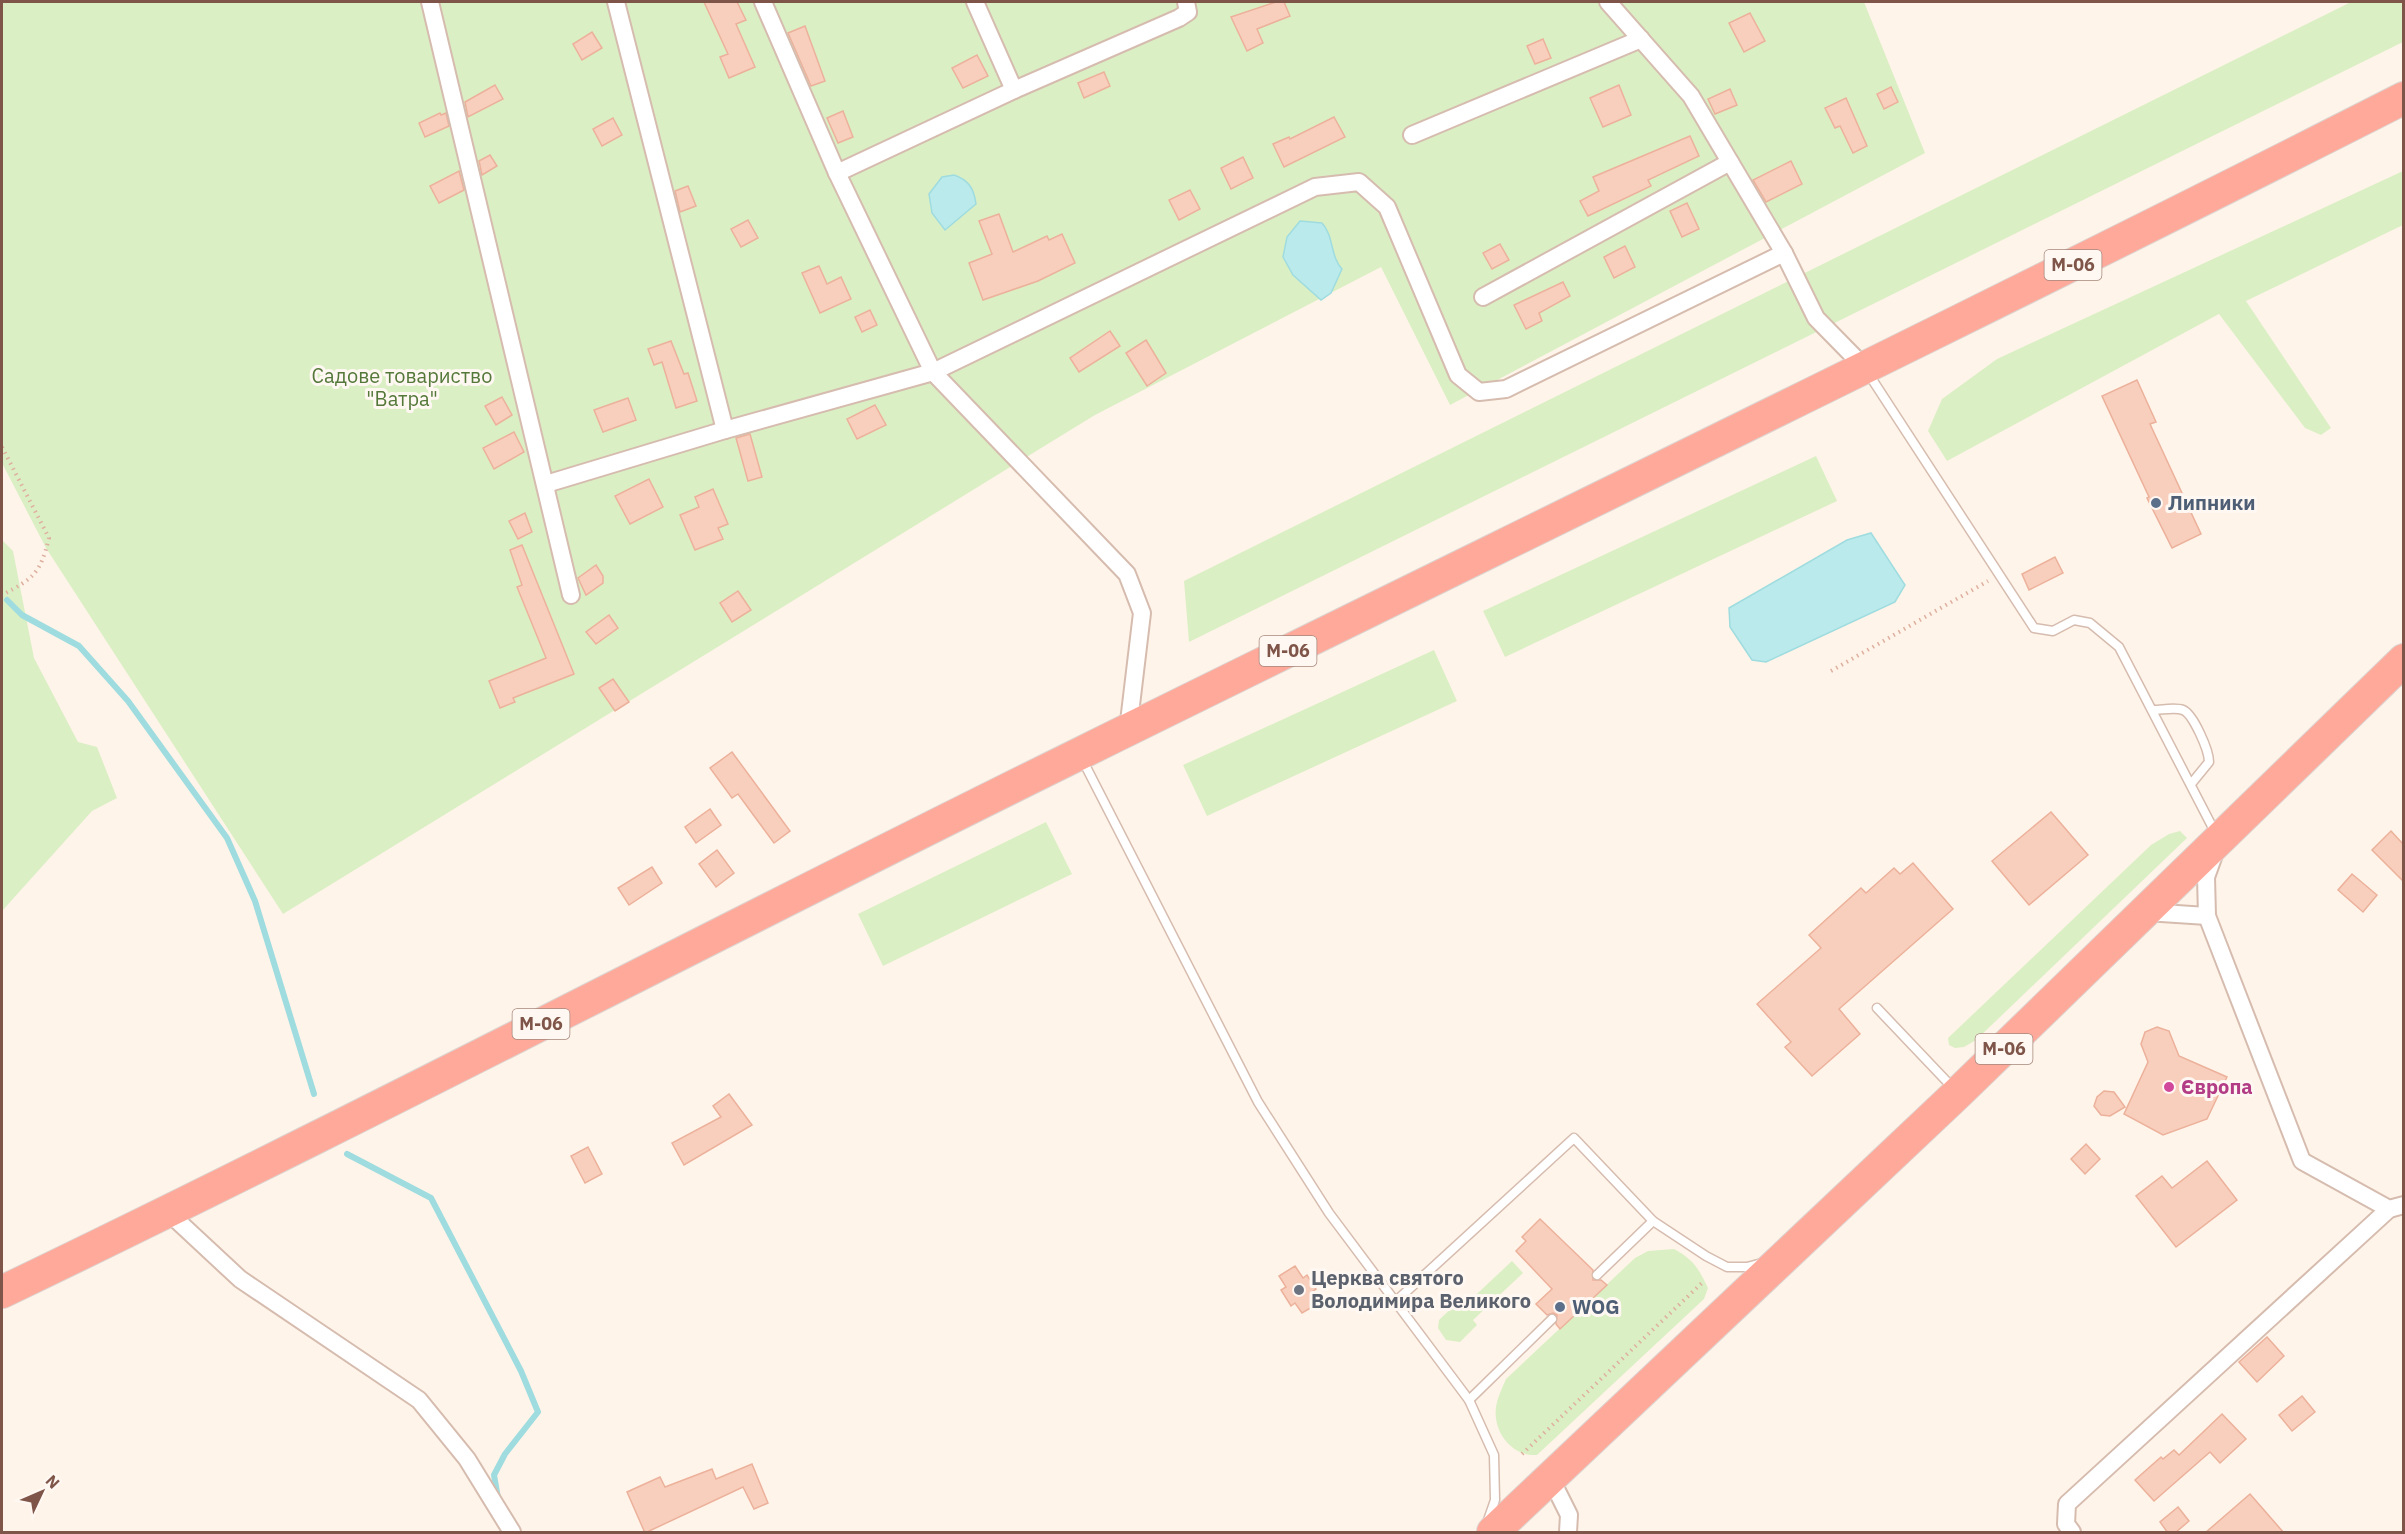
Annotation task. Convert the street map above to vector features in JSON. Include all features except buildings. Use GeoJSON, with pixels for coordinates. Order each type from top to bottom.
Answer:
{"type":"FeatureCollection","features":[{"type":"Feature","properties":{"kind":"highway","name":"М-06"},"geometry":{"type":"LineString","coordinates":[[2,1292],[168,1212],[1079,754],[1865,368],[2403,98]]}},
{"type":"Feature","properties":{"kind":"highway","name":"М-06"},"geometry":{"type":"LineString","coordinates":[[1493,1533],[1958,1093],[2220,841],[2403,660]]}},
{"type":"Feature","properties":{"kind":"street"},"geometry":{"type":"LineString","coordinates":[[430,2],[571,595]]}},
{"type":"Feature","properties":{"kind":"street"},"geometry":{"type":"LineString","coordinates":[[616,2],[725,430]]}},
{"type":"Feature","properties":{"kind":"street"},"geometry":{"type":"LineString","coordinates":[[763,2],[837,173],[933,372],[1127,574],[1142,613],[1128,730]]}},
{"type":"Feature","properties":{"kind":"street"},"geometry":{"type":"LineString","coordinates":[[975,2],[1014,90]]}},
{"type":"Feature","properties":{"kind":"street"},"geometry":{"type":"LineString","coordinates":[[837,173],[1014,90],[1179,18],[1188,12],[1186,2]]}},
{"type":"Feature","properties":{"kind":"street"},"geometry":{"type":"LineString","coordinates":[[1610,2],[1691,96],[1784,253],[1816,318],[1865,368]]}},
{"type":"Feature","properties":{"kind":"street"},"geometry":{"type":"LineString","coordinates":[[1412,135],[1641,39]]}},
{"type":"Feature","properties":{"kind":"street"},"geometry":{"type":"LineString","coordinates":[[1483,297],[1730,162]]}},
{"type":"Feature","properties":{"kind":"street"},"geometry":{"type":"LineString","coordinates":[[546,484],[725,430],[933,372],[1315,187],[1359,182],[1388,207],[1458,375],[1479,392],[1506,389],[1784,253]]}},
{"type":"Feature","properties":{"kind":"street"},"geometry":{"type":"LineString","coordinates":[[2072,1533],[2066,1524],[2067,1504],[2396,1207],[2302,1161],[2207,916],[2206,878],[2220,841]]}},
{"type":"Feature","properties":{"kind":"street"},"geometry":{"type":"LineString","coordinates":[[2146,912],[2207,916]]}},
{"type":"Feature","properties":{"kind":"street"},"geometry":{"type":"LineString","coordinates":[[168,1212],[240,1279],[419,1400],[466,1459],[512,1533]]}},
{"type":"Feature","properties":{"kind":"street"},"geometry":{"type":"LineString","coordinates":[[1551,1479],[1569,1515],[1568,1533]]}},
{"type":"Feature","properties":{"kind":"lane"},"geometry":{"type":"LineString","coordinates":[[1865,368],[2034,628],[2053,631],[2074,620],[2090,623],[2119,647],[2220,841]]}},
{"type":"Feature","properties":{"kind":"lane"},"geometry":{"type":"LineString","coordinates":[[2153,710],[2180,709],[2190,716],[2209,754],[2209,762],[2191,784]]}},
{"type":"Feature","properties":{"kind":"lane"},"geometry":{"type":"LineString","coordinates":[[1079,754],[1258,1102],[1329,1213],[1469,1400],[1494,1455],[1495,1500],[1483,1533]]}},
{"type":"Feature","properties":{"kind":"lane"},"geometry":{"type":"LineString","coordinates":[[1877,1008],[1958,1093]]}},
{"type":"Feature","properties":{"kind":"lane"},"geometry":{"type":"LineString","coordinates":[[1395,1302],[1574,1138],[1653,1221],[1727,1267],[1747,1267],[1787,1256]]}},
{"type":"Feature","properties":{"kind":"lane"},"geometry":{"type":"LineString","coordinates":[[1597,1275],[1653,1221]]}},
{"type":"Feature","properties":{"kind":"lane"},"geometry":{"type":"LineString","coordinates":[[1469,1400],[1552,1319]]}},
{"type":"Feature","properties":{"kind":"path"},"geometry":{"type":"LineString","coordinates":[[2,447],[49,538],[42,566],[31,580],[2,595]]}},
{"type":"Feature","properties":{"kind":"path"},"geometry":{"type":"LineString","coordinates":[[1832,671],[1999,574]]}},
{"type":"Feature","properties":{"kind":"path"},"geometry":{"type":"LineString","coordinates":[[1522,1454],[1702,1282]]}},
{"type":"Feature","properties":{"kind":"green space","name":"Садове товариство \"Ватра\""},"geometry":{"type":"Polygon","coordinates":[[[2,2],[1864,2],[1925,153],[1450,405],[1381,267],[1095,415],[283,914],[46,548],[2,463],[2,2]]]}},
{"type":"Feature","properties":{"kind":"green space"},"geometry":{"type":"Polygon","coordinates":[[[2351,2],[2403,2],[2403,42],[1189,642],[1184,581],[2351,2]]]}},
{"type":"Feature","properties":{"kind":"green space"},"geometry":{"type":"Polygon","coordinates":[[[2403,171],[2403,225],[2246,301],[2331,428],[2321,435],[2305,428],[2219,314],[1947,461],[1928,431],[1942,399],[1997,359],[2403,171]]]}},
{"type":"Feature","properties":{"kind":"green space"},"geometry":{"type":"Polygon","coordinates":[[[1816,456],[1837,501],[1505,657],[1483,611],[1816,456]]]}},
{"type":"Feature","properties":{"kind":"green space"},"geometry":{"type":"Polygon","coordinates":[[[2,540],[13,551],[34,658],[78,742],[97,747],[117,798],[92,811],[2,911],[2,540]]]}},
{"type":"Feature","properties":{"kind":"green space"},"geometry":{"type":"Polygon","coordinates":[[[1434,650],[1457,701],[1207,816],[1183,765],[1434,650]]]}},
{"type":"Feature","properties":{"kind":"green space"},"geometry":{"type":"Polygon","coordinates":[[[1046,822],[1072,874],[883,966],[858,914],[1046,822]]]}},
{"type":"Feature","properties":{"kind":"green space"},"geometry":{"type":"Polygon","coordinates":[[[2180,831],[2187,838],[1976,1040],[1964,1047],[1955,1048],[1949,1045],[1948,1038],[2151,845],[2169,834],[2180,831]]]}},
{"type":"Feature","properties":{"kind":"green space"},"geometry":{"type":"Polygon","coordinates":[[[1674,1249],[1691,1261],[1702,1275],[1708,1288],[1704,1299],[1537,1455],[1518,1451],[1511,1446],[1499,1431],[1496,1422],[1498,1399],[1506,1379],[1635,1258],[1648,1251],[1674,1249]]]}},
{"type":"Feature","properties":{"kind":"green space"},"geometry":{"type":"Polygon","coordinates":[[[1512,1261],[1523,1273],[1473,1320],[1477,1325],[1460,1342],[1446,1340],[1438,1328],[1439,1320],[1458,1302],[1463,1307],[1512,1261]]]}},
{"type":"Feature","properties":{"kind":"water"},"geometry":{"type":"Polygon","coordinates":[[[954,175],[970,186],[976,204],[945,230],[932,213],[929,194],[942,177],[954,175]]]}},
{"type":"Feature","properties":{"kind":"water"},"geometry":{"type":"Polygon","coordinates":[[[1300,221],[1322,223],[1342,269],[1331,293],[1321,300],[1293,275],[1283,257],[1287,237],[1300,221]]]}},
{"type":"Feature","properties":{"kind":"water"},"geometry":{"type":"Polygon","coordinates":[[[1871,533],[1905,585],[1895,602],[1766,662],[1752,660],[1730,627],[1729,608],[1847,540],[1871,533]]]}},
{"type":"Feature","properties":{"kind":"waterway"},"geometry":{"type":"LineString","coordinates":[[7,600],[22,615],[79,646],[128,701],[227,838],[255,901],[314,1094]]}},
{"type":"Feature","properties":{"kind":"waterway"},"geometry":{"type":"LineString","coordinates":[[347,1154],[431,1198],[521,1371],[538,1412],[505,1454],[494,1475],[498,1498]]}},
{"type":"Feature","properties":{"kind":"place","name":"Липники"},"geometry":{"type":"Point","coordinates":[2156,503]}},
{"type":"Feature","properties":{"kind":"place","name":"Європа"},"geometry":{"type":"Point","coordinates":[2169,1087]}},
{"type":"Feature","properties":{"kind":"place","name":"Церква святого Володимира Великого"},"geometry":{"type":"Point","coordinates":[1299,1290]}},
{"type":"Feature","properties":{"kind":"place","name":"WOG"},"geometry":{"type":"Point","coordinates":[1560,1307]}}]}
